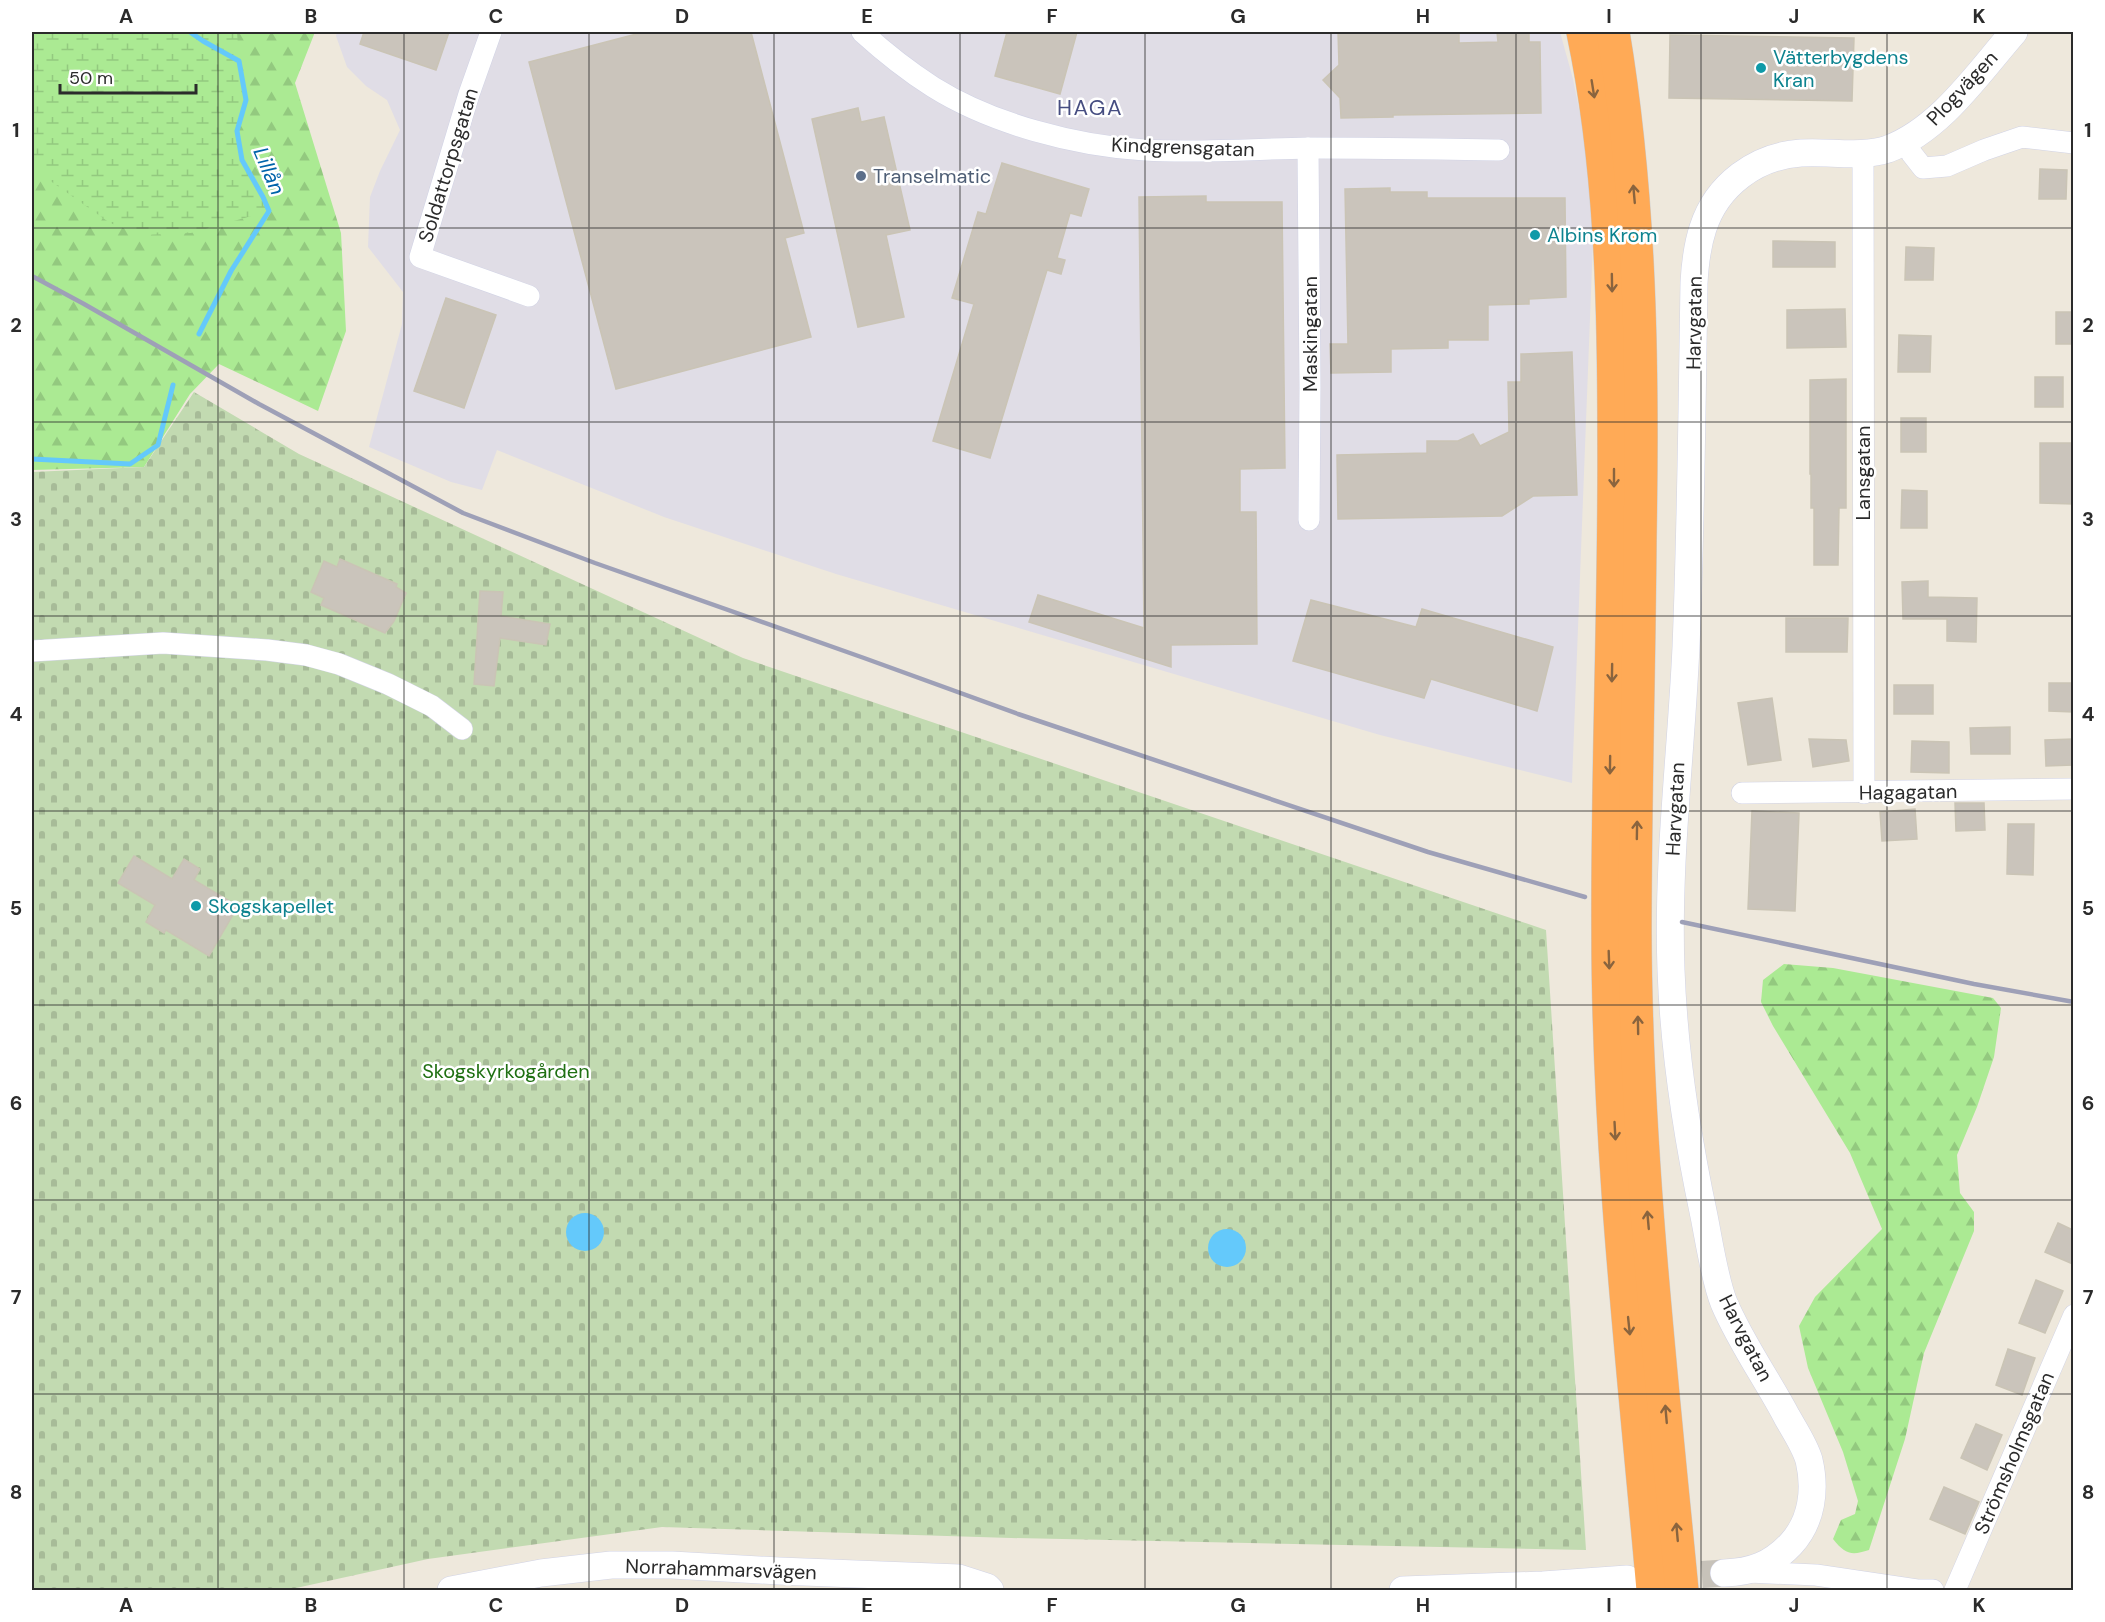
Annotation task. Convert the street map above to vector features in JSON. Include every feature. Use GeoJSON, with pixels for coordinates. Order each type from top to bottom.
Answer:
{"type":"FeatureCollection","features":[{"type":"Feature","properties":{"kind":"highway"},"geometry":{"type":"LineString","coordinates":[[1583,32],[1600,132],[1612,271],[1614,478],[1608,934],[1611,1073],[1640,1585]]}},
{"type":"Feature","properties":{"kind":"highway"},"geometry":{"type":"LineString","coordinates":[[1613,32],[1631,156],[1640,297],[1641,480],[1635,935],[1638,1065],[1645,1180],[1682,1590]]}},
{"type":"Feature","properties":{"kind":"street","name":"Soldattorpsgatan"},"geometry":{"type":"LineString","coordinates":[[491,32],[469,94],[420,257],[530,296]]}},
{"type":"Feature","properties":{"kind":"street","name":"Kindgrensgatan"},"geometry":{"type":"LineString","coordinates":[[862,32],[910,71],[966,105],[1022,126],[1091,143],[1146,150],[1308,148],[1499,150]]}},
{"type":"Feature","properties":{"kind":"street","name":"Plogvägen"},"geometry":{"type":"LineString","coordinates":[[1905,140],[1928,127],[2014,32]]}},
{"type":"Feature","properties":{"kind":"street"},"geometry":{"type":"LineString","coordinates":[[1905,140],[1923,168],[1947,166],[2022,137],[2073,143]]}},
{"type":"Feature","properties":{"kind":"street","name":"Harvgatan"},"geometry":{"type":"LineString","coordinates":[[1735,1573],[1779,1556],[1799,1534],[1810,1510],[1813,1483],[1808,1456],[1723,1300],[1703,1214],[1681,1082],[1671,971],[1672,864],[1686,653],[1696,254],[1703,227],[1715,202],[1732,180],[1774,157],[1800,153],[1863,153],[1886,149],[1905,140]]}},
{"type":"Feature","properties":{"kind":"street","name":"Maskingatan"},"geometry":{"type":"LineString","coordinates":[[1308,148],[1309,520]]}},
{"type":"Feature","properties":{"kind":"street","name":"Lansgatan"},"geometry":{"type":"LineString","coordinates":[[1863,153],[1864,793]]}},
{"type":"Feature","properties":{"kind":"street"},"geometry":{"type":"LineString","coordinates":[[32,651],[163,644],[267,650],[306,655],[339,664],[388,684],[432,706],[462,729]]}},
{"type":"Feature","properties":{"kind":"street","name":"Hagagatan"},"geometry":{"type":"LineString","coordinates":[[1742,793],[2073,789]]}},
{"type":"Feature","properties":{"kind":"street","name":"Strömsholmsgatan"},"geometry":{"type":"LineString","coordinates":[[1955,1590],[2073,1315]]}},
{"type":"Feature","properties":{"kind":"street","name":"Norrahammarsvägen"},"geometry":{"type":"LineString","coordinates":[[451,1590],[541,1573],[611,1565],[672,1565],[959,1578],[990,1590]]}},
{"type":"Feature","properties":{"kind":"street"},"geometry":{"type":"LineString","coordinates":[[1735,1573],[1816,1575],[1917,1590],[1933,1590]]}},
{"type":"Feature","properties":{"kind":"street"},"geometry":{"type":"LineString","coordinates":[[1403,1590],[1543,1585],[1640,1585]]}},
{"type":"Feature","properties":{"kind":"shaded area"},"geometry":{"type":"Polygon","coordinates":[[[337,32],[1560,32],[1573,79],[1587,149],[1594,215],[1572,783],[1380,735],[836,574],[664,517],[497,450],[482,490],[451,482],[369,447],[402,324],[403,292],[368,247],[370,197],[400,130],[387,100],[366,86],[347,67],[336,36],[337,32]]]}},
{"type":"Feature","properties":{"kind":"green space"},"geometry":{"type":"Polygon","coordinates":[[[32,32],[315,32],[295,83],[341,233],[346,331],[318,411],[219,364],[190,394],[144,467],[32,470],[32,32]]]}},
{"type":"Feature","properties":{"kind":"green space"},"geometry":{"type":"Polygon","coordinates":[[[32,32],[237,32],[239,61],[246,100],[237,131],[242,160],[269,211],[191,233],[142,235],[110,223],[49,180],[32,156],[32,32]]]}},
{"type":"Feature","properties":{"kind":"green space","name":"Skogskyrkogården"},"geometry":{"type":"Polygon","coordinates":[[[194,392],[299,454],[743,658],[1546,930],[1586,1550],[1011,1538],[662,1527],[428,1559],[287,1590],[32,1590],[32,472],[144,467],[194,392]]]}},
{"type":"Feature","properties":{"kind":"green space"},"geometry":{"type":"Polygon","coordinates":[[[1784,964],[1833,968],[1993,998],[2001,1008],[1994,1057],[1957,1155],[1960,1193],[1974,1212],[1974,1231],[1924,1353],[1905,1439],[1869,1550],[1857,1553],[1845,1551],[1833,1539],[1841,1520],[1855,1514],[1858,1501],[1843,1452],[1808,1368],[1799,1326],[1815,1297],[1882,1229],[1850,1153],[1773,1026],[1761,1002],[1763,980],[1784,964]]]}},
{"type":"Feature","properties":{"kind":"water"},"geometry":{"type":"Polygon","coordinates":[[[585,1213],[598,1219],[604,1232],[598,1245],[585,1251],[572,1245],[566,1232],[572,1219],[585,1213]]]}},
{"type":"Feature","properties":{"kind":"water"},"geometry":{"type":"Polygon","coordinates":[[[1227,1229],[1240,1235],[1246,1248],[1240,1261],[1227,1267],[1214,1261],[1208,1248],[1214,1235],[1227,1229]]]}},
{"type":"Feature","properties":{"kind":"building"},"geometry":{"type":"Polygon","coordinates":[[[364,32],[449,32],[436,70],[360,44],[364,32]]]}},
{"type":"Feature","properties":{"kind":"building"},"geometry":{"type":"Polygon","coordinates":[[[644,32],[751,32],[804,233],[785,238],[811,337],[616,389],[529,62],[644,32]]]}},
{"type":"Feature","properties":{"kind":"building"},"geometry":{"type":"Polygon","coordinates":[[[1007,32],[1077,32],[1060,94],[995,76],[1007,32]]]}},
{"type":"Feature","properties":{"kind":"building"},"geometry":{"type":"Polygon","coordinates":[[[1338,32],[1459,32],[1459,43],[1498,42],[1497,32],[1529,32],[1529,42],[1540,42],[1541,113],[1341,118],[1340,98],[1323,80],[1339,65],[1338,32]]]}},
{"type":"Feature","properties":{"kind":"building","name":"Vätterbygdens Kran"},"geometry":{"type":"Polygon","coordinates":[[[1670,35],[1854,38],[1852,101],[1669,98],[1670,35]]]}},
{"type":"Feature","properties":{"kind":"building","name":"Transelmatic"},"geometry":{"type":"Polygon","coordinates":[[[858,108],[861,122],[884,117],[910,230],[886,235],[904,317],[858,327],[812,119],[858,108]]]}},
{"type":"Feature","properties":{"kind":"building"},"geometry":{"type":"Polygon","coordinates":[[[1002,163],[1089,189],[1081,216],[1070,213],[1057,258],[1065,260],[1061,274],[1047,270],[990,458],[933,441],[974,304],[952,298],[978,212],[986,214],[1002,163]]]}},
{"type":"Feature","properties":{"kind":"building"},"geometry":{"type":"Polygon","coordinates":[[[2040,169],[2067,170],[2066,199],[2039,199],[2040,169]]]}},
{"type":"Feature","properties":{"kind":"building"},"geometry":{"type":"Polygon","coordinates":[[[1390,188],[1390,192],[1427,192],[1427,198],[1565,198],[1566,297],[1529,299],[1529,304],[1488,305],[1488,340],[1448,340],[1448,348],[1391,349],[1391,372],[1331,373],[1330,344],[1348,344],[1345,189],[1390,188]]]}},
{"type":"Feature","properties":{"kind":"building"},"geometry":{"type":"Polygon","coordinates":[[[1206,196],[1206,202],[1282,202],[1285,468],[1240,469],[1240,512],[1256,512],[1257,644],[1171,645],[1171,667],[1029,622],[1038,595],[1144,628],[1139,197],[1206,196]]]}},
{"type":"Feature","properties":{"kind":"building"},"geometry":{"type":"Polygon","coordinates":[[[1773,241],[1835,242],[1835,267],[1773,267],[1773,241]]]}},
{"type":"Feature","properties":{"kind":"building"},"geometry":{"type":"Polygon","coordinates":[[[1906,247],[1934,248],[1933,280],[1905,280],[1906,247]]]}},
{"type":"Feature","properties":{"kind":"building"},"geometry":{"type":"Polygon","coordinates":[[[446,298],[496,315],[464,408],[414,391],[446,298]]]}},
{"type":"Feature","properties":{"kind":"building"},"geometry":{"type":"Polygon","coordinates":[[[1845,309],[1846,347],[1787,348],[1787,310],[1845,309]]]}},
{"type":"Feature","properties":{"kind":"building"},"geometry":{"type":"Polygon","coordinates":[[[2056,312],[2073,312],[2073,344],[2056,344],[2056,312]]]}},
{"type":"Feature","properties":{"kind":"building"},"geometry":{"type":"Polygon","coordinates":[[[1899,335],[1931,336],[1930,372],[1898,372],[1899,335]]]}},
{"type":"Feature","properties":{"kind":"building"},"geometry":{"type":"Polygon","coordinates":[[[1572,352],[1577,495],[1533,496],[1502,516],[1338,519],[1337,455],[1427,453],[1427,441],[1458,441],[1473,434],[1480,446],[1509,432],[1508,382],[1521,382],[1521,354],[1572,352]]]}},
{"type":"Feature","properties":{"kind":"building"},"geometry":{"type":"Polygon","coordinates":[[[2035,377],[2063,377],[2063,407],[2035,407],[2035,377]]]}},
{"type":"Feature","properties":{"kind":"building"},"geometry":{"type":"Polygon","coordinates":[[[1846,379],[1846,508],[1839,508],[1838,565],[1814,565],[1814,508],[1811,508],[1810,474],[1810,380],[1846,379]]]}},
{"type":"Feature","properties":{"kind":"building"},"geometry":{"type":"Polygon","coordinates":[[[1901,418],[1926,418],[1926,452],[1901,452],[1901,418]]]}},
{"type":"Feature","properties":{"kind":"building"},"geometry":{"type":"Polygon","coordinates":[[[2040,443],[2073,443],[2073,504],[2040,503],[2040,443]]]}},
{"type":"Feature","properties":{"kind":"building"},"geometry":{"type":"Polygon","coordinates":[[[1902,490],[1927,491],[1927,528],[1901,528],[1902,490]]]}},
{"type":"Feature","properties":{"kind":"building"},"geometry":{"type":"Polygon","coordinates":[[[340,559],[397,584],[396,587],[406,593],[394,621],[385,633],[321,605],[324,598],[311,592],[324,561],[337,567],[340,559]]]}},
{"type":"Feature","properties":{"kind":"building"},"geometry":{"type":"Polygon","coordinates":[[[1928,581],[1928,597],[1977,598],[1976,642],[1947,641],[1947,619],[1903,619],[1902,582],[1928,581]]]}},
{"type":"Feature","properties":{"kind":"building"},"geometry":{"type":"Polygon","coordinates":[[[480,591],[503,592],[501,616],[550,624],[546,645],[500,638],[494,686],[474,684],[480,591]]]}},
{"type":"Feature","properties":{"kind":"building"},"geometry":{"type":"Polygon","coordinates":[[[1311,600],[1416,627],[1422,609],[1553,647],[1537,711],[1431,679],[1424,698],[1293,661],[1311,600]]]}},
{"type":"Feature","properties":{"kind":"building"},"geometry":{"type":"Polygon","coordinates":[[[1786,618],[1848,618],[1847,652],[1786,652],[1786,618]]]}},
{"type":"Feature","properties":{"kind":"building"},"geometry":{"type":"Polygon","coordinates":[[[2049,683],[2073,683],[2073,712],[2049,711],[2049,683]]]}},
{"type":"Feature","properties":{"kind":"building"},"geometry":{"type":"Polygon","coordinates":[[[1894,685],[1933,685],[1933,714],[1894,714],[1894,685]]]}},
{"type":"Feature","properties":{"kind":"building"},"geometry":{"type":"Polygon","coordinates":[[[1772,698],[1781,760],[1748,765],[1738,703],[1772,698]]]}},
{"type":"Feature","properties":{"kind":"building"},"geometry":{"type":"Polygon","coordinates":[[[2010,727],[2010,754],[1971,754],[1970,728],[2010,727]]]}},
{"type":"Feature","properties":{"kind":"building"},"geometry":{"type":"Polygon","coordinates":[[[1809,739],[1846,740],[1849,761],[1813,767],[1809,739]]]}},
{"type":"Feature","properties":{"kind":"building"},"geometry":{"type":"Polygon","coordinates":[[[2073,739],[2073,765],[2046,766],[2045,740],[2073,739]]]}},
{"type":"Feature","properties":{"kind":"building"},"geometry":{"type":"Polygon","coordinates":[[[1912,741],[1949,742],[1949,773],[1911,772],[1912,741]]]}},
{"type":"Feature","properties":{"kind":"building"},"geometry":{"type":"Polygon","coordinates":[[[1955,803],[1984,803],[1985,830],[1956,831],[1955,803]]]}},
{"type":"Feature","properties":{"kind":"building"},"geometry":{"type":"Polygon","coordinates":[[[1915,809],[1917,839],[1882,841],[1880,812],[1915,809]]]}},
{"type":"Feature","properties":{"kind":"building"},"geometry":{"type":"Polygon","coordinates":[[[1752,811],[1799,813],[1795,911],[1748,909],[1752,811]]]}},
{"type":"Feature","properties":{"kind":"building"},"geometry":{"type":"Polygon","coordinates":[[[2008,824],[2034,824],[2033,875],[2007,874],[2008,824]]]}},
{"type":"Feature","properties":{"kind":"building","name":"Skogskapellet"},"geometry":{"type":"Polygon","coordinates":[[[134,856],[172,879],[184,859],[200,869],[194,880],[238,906],[209,956],[166,930],[164,933],[146,922],[155,905],[118,883],[134,856]]]}},
{"type":"Feature","properties":{"kind":"building"},"geometry":{"type":"Polygon","coordinates":[[[2058,1223],[2073,1230],[2073,1264],[2045,1252],[2058,1223]]]}},
{"type":"Feature","properties":{"kind":"building"},"geometry":{"type":"Polygon","coordinates":[[[2036,1280],[2063,1291],[2045,1333],[2019,1323],[2036,1280]]]}},
{"type":"Feature","properties":{"kind":"building"},"geometry":{"type":"Polygon","coordinates":[[[2008,1349],[2035,1358],[2022,1395],[1996,1385],[2008,1349]]]}},
{"type":"Feature","properties":{"kind":"building"},"geometry":{"type":"Polygon","coordinates":[[[1976,1424],[2002,1435],[1987,1470],[1961,1458],[1976,1424]]]}},
{"type":"Feature","properties":{"kind":"building"},"geometry":{"type":"Polygon","coordinates":[[[1944,1487],[1979,1502],[1965,1534],[1930,1519],[1944,1487]]]}},
{"type":"Feature","properties":{"kind":"waterway","name":"Lillån"},"geometry":{"type":"LineString","coordinates":[[190,32],[239,61],[246,100],[237,131],[242,160],[269,211],[231,271],[199,334]]}},
{"type":"Feature","properties":{"kind":"waterway","name":"Lillån"},"geometry":{"type":"LineString","coordinates":[[32,459],[130,464],[158,445],[173,385]]}},
{"type":"Feature","properties":{"kind":"tunnel"},"geometry":{"type":"LineString","coordinates":[[1661,1577],[1724,1573]]}},
{"type":"Feature","properties":{"kind":"railway"},"geometry":{"type":"LineString","coordinates":[[32,276],[259,404],[463,513],[595,563],[1018,714],[1428,852],[1585,897]]}},
{"type":"Feature","properties":{"kind":"railway"},"geometry":{"type":"LineString","coordinates":[[1682,922],[1974,984],[2074,1002]]}},
{"type":"Feature","properties":{"kind":"place","name":"Vätterbygdens Kran"},"geometry":{"type":"Point","coordinates":[1761,68]}},
{"type":"Feature","properties":{"kind":"place","name":"Transelmatic"},"geometry":{"type":"Point","coordinates":[861,176]}},
{"type":"Feature","properties":{"kind":"place","name":"Albins Krom"},"geometry":{"type":"Point","coordinates":[1535,235]}},
{"type":"Feature","properties":{"kind":"place","name":"Skogskapellet"},"geometry":{"type":"Point","coordinates":[196,906]}},
{"type":"Feature","properties":{"kind":"district","name":"HAGA"},"geometry":{"type":"Point","coordinates":[1090,107]}}]}
